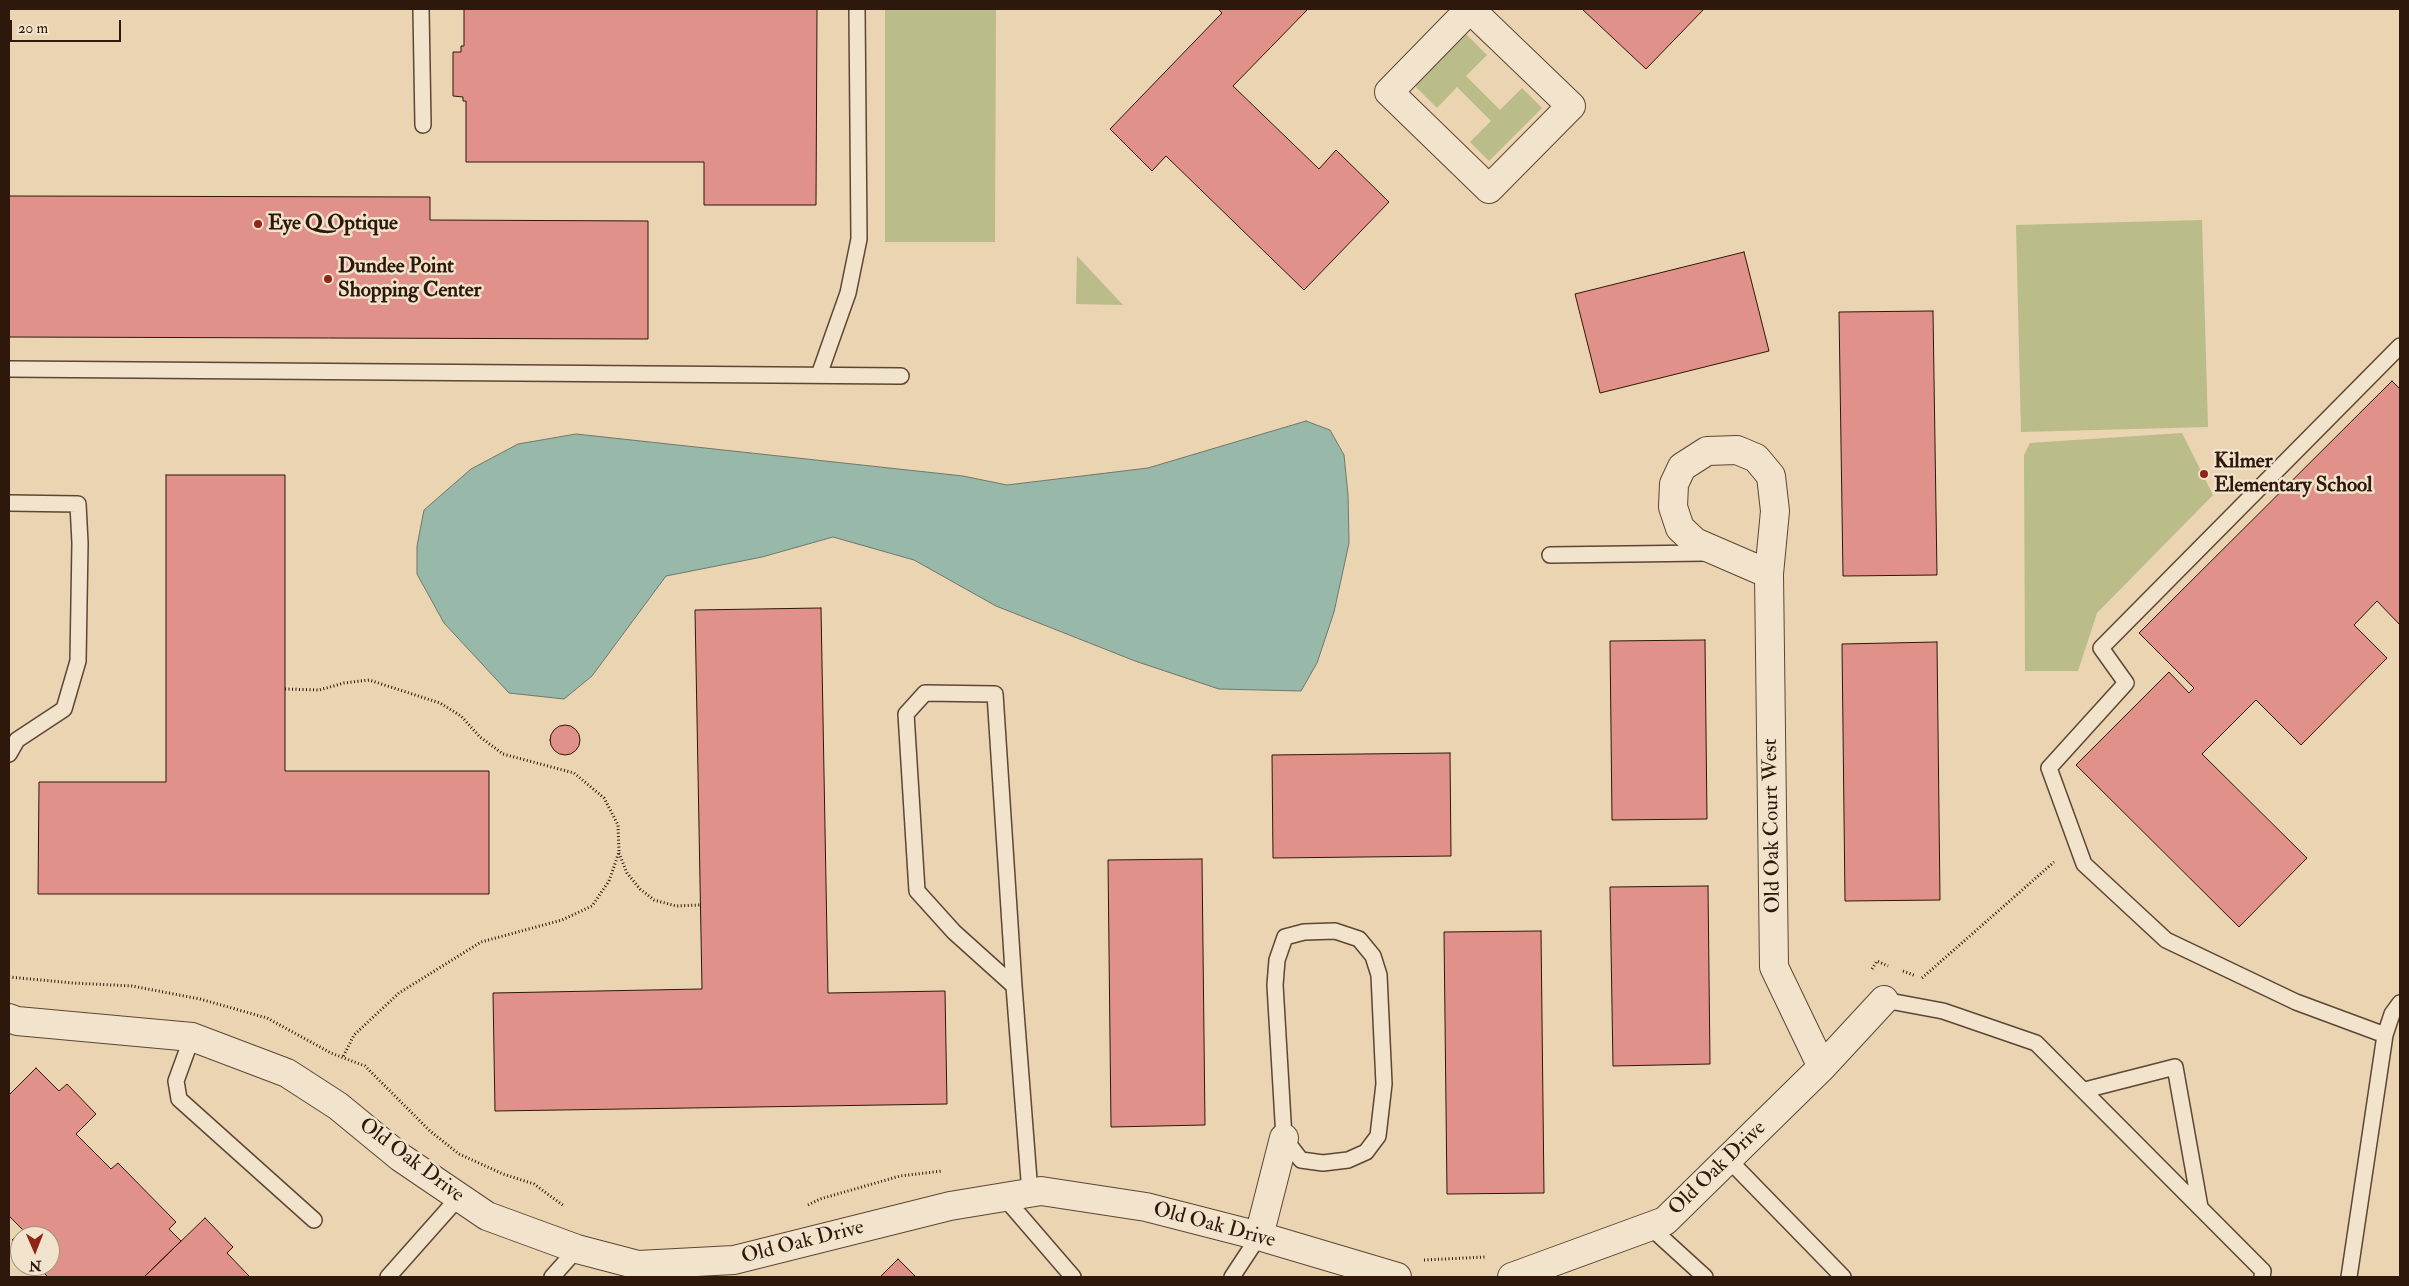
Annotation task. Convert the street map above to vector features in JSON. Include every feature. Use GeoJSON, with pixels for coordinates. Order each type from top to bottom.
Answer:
{"type":"FeatureCollection","features":[{"type":"Feature","properties":{"kind":"street"},"geometry":{"type":"LineString","coordinates":[[1470,9],[1571,106],[1489,189],[1389,92],[1470,9]]}},
{"type":"Feature","properties":{"kind":"street","name":"Old Oak Court West"},"geometry":{"type":"LineString","coordinates":[[1769,574],[1695,542],[1680,528],[1673,507],[1674,484],[1682,467],[1707,451],[1737,450],[1756,458],[1771,476],[1775,511],[1769,574],[1774,967],[1822,1068]]}},
{"type":"Feature","properties":{"kind":"street","name":"Old Oak Drive"},"geometry":{"type":"LineString","coordinates":[[1512,1277],[1665,1221],[1822,1068],[1884,1000]]}},
{"type":"Feature","properties":{"kind":"street","name":"Old Oak Drive"},"geometry":{"type":"LineString","coordinates":[[11,1017],[192,1037],[288,1073],[338,1106],[400,1157],[487,1216],[577,1249],[638,1265],[734,1260],[950,1206],[1041,1191],[1146,1207],[1259,1236],[1397,1277]]}},
{"type":"Feature","properties":{"kind":"street"},"geometry":{"type":"LineString","coordinates":[[1259,1236],[1284,1138]]}},
{"type":"Feature","properties":{"kind":"lane"},"geometry":{"type":"LineString","coordinates":[[421,9],[424,125]]}},
{"type":"Feature","properties":{"kind":"lane"},"geometry":{"type":"LineString","coordinates":[[818,376],[848,293],[859,238],[857,9]]}},
{"type":"Feature","properties":{"kind":"lane"},"geometry":{"type":"LineString","coordinates":[[2385,1035],[2296,1002],[2166,940],[2084,864],[2049,768],[2126,683],[2101,648],[2400,346]]}},
{"type":"Feature","properties":{"kind":"lane"},"geometry":{"type":"LineString","coordinates":[[9,369],[901,376]]}},
{"type":"Feature","properties":{"kind":"lane"},"geometry":{"type":"LineString","coordinates":[[9,503],[78,504],[80,543],[78,661],[64,709],[17,740],[9,754]]}},
{"type":"Feature","properties":{"kind":"lane"},"geometry":{"type":"LineString","coordinates":[[1550,555],[1722,553]]}},
{"type":"Feature","properties":{"kind":"lane"},"geometry":{"type":"LineString","coordinates":[[1014,986],[954,932],[917,891],[906,714],[924,693],[995,694],[1014,986],[1017,1195],[1073,1277]]}},
{"type":"Feature","properties":{"kind":"lane"},"geometry":{"type":"LineString","coordinates":[[1335,931],[1359,939],[1373,956],[1379,975],[1384,1084],[1378,1136],[1366,1152],[1348,1160],[1324,1163],[1301,1160],[1284,1138],[1276,1013],[1277,960],[1285,937],[1304,932],[1335,931]]}},
{"type":"Feature","properties":{"kind":"lane"},"geometry":{"type":"LineString","coordinates":[[1884,1000],[1943,1011],[2036,1043],[2085,1090],[2264,1272],[2262,1277]]}},
{"type":"Feature","properties":{"kind":"lane"},"geometry":{"type":"LineString","coordinates":[[2349,1277],[2385,1035],[2392,1014],[2400,1003]]}},
{"type":"Feature","properties":{"kind":"lane"},"geometry":{"type":"LineString","coordinates":[[192,1037],[176,1081],[179,1099],[314,1220]]}},
{"type":"Feature","properties":{"kind":"lane"},"geometry":{"type":"LineString","coordinates":[[2085,1090],[2175,1068],[2200,1207]]}},
{"type":"Feature","properties":{"kind":"lane"},"geometry":{"type":"LineString","coordinates":[[1728,1160],[1843,1277]]}},
{"type":"Feature","properties":{"kind":"lane"},"geometry":{"type":"LineString","coordinates":[[388,1277],[459,1197]]}},
{"type":"Feature","properties":{"kind":"lane"},"geometry":{"type":"LineString","coordinates":[[1649,1226],[1705,1277]]}},
{"type":"Feature","properties":{"kind":"lane"},"geometry":{"type":"LineString","coordinates":[[1232,1277],[1259,1236]]}},
{"type":"Feature","properties":{"kind":"lane"},"geometry":{"type":"LineString","coordinates":[[552,1277],[577,1249]]}},
{"type":"Feature","properties":{"kind":"path"},"geometry":{"type":"LineString","coordinates":[[285,689],[319,690],[344,683],[369,680],[440,703],[461,716],[480,737],[503,754],[574,774],[604,798],[618,825],[619,852],[627,873],[640,889],[654,900],[676,906],[700,905]]}},
{"type":"Feature","properties":{"kind":"path"},"geometry":{"type":"LineString","coordinates":[[1867,977],[1876,961],[1922,978],[2076,843]]}},
{"type":"Feature","properties":{"kind":"path"},"geometry":{"type":"LineString","coordinates":[[343,1057],[354,1035],[399,993],[480,942],[562,920],[592,906],[609,881],[619,852]]}},
{"type":"Feature","properties":{"kind":"path"},"geometry":{"type":"LineString","coordinates":[[9,977],[73,984],[132,986],[200,999],[267,1018],[343,1057],[365,1066],[430,1131],[459,1154],[503,1174],[534,1184],[568,1208]]}},
{"type":"Feature","properties":{"kind":"path"},"geometry":{"type":"LineString","coordinates":[[802,1208],[820,1200],[900,1176],[948,1170]]}},
{"type":"Feature","properties":{"kind":"path"},"geometry":{"type":"LineString","coordinates":[[1423,1260],[1488,1257]]}},
{"type":"Feature","properties":{"kind":"green space"},"geometry":{"type":"Polygon","coordinates":[[[885,9],[996,9],[995,242],[885,242],[885,9]]]}},
{"type":"Feature","properties":{"kind":"green space"},"geometry":{"type":"Polygon","coordinates":[[[1465,33],[1487,55],[1466,76],[1500,110],[1522,88],[1542,108],[1489,161],[1470,142],[1491,121],[1457,87],[1437,108],[1414,85],[1465,33]]]}},
{"type":"Feature","properties":{"kind":"green space"},"geometry":{"type":"Polygon","coordinates":[[[2202,220],[2208,427],[2021,432],[2016,225],[2202,220]]]}},
{"type":"Feature","properties":{"kind":"green space"},"geometry":{"type":"Polygon","coordinates":[[[1077,256],[1123,305],[1076,304],[1077,256]]]}},
{"type":"Feature","properties":{"kind":"green space"},"geometry":{"type":"Polygon","coordinates":[[[2182,433],[2213,495],[2097,613],[2078,671],[2025,671],[2024,455],[2030,443],[2182,433]]]}},
{"type":"Feature","properties":{"kind":"shaded area"},"geometry":{"type":"Polygon","coordinates":[[[1306,421],[1330,430],[1344,455],[1348,495],[1349,543],[1334,612],[1317,663],[1301,691],[1219,689],[1135,661],[996,606],[914,560],[833,537],[762,557],[666,576],[592,676],[564,699],[509,693],[444,623],[417,574],[417,546],[424,510],[471,469],[518,444],[576,434],[963,476],[1007,485],[1148,468],[1306,421]]]}},
{"type":"Feature","properties":{"kind":"building"},"geometry":{"type":"Polygon","coordinates":[[[464,9],[817,9],[816,205],[704,205],[704,162],[466,162],[466,101],[463,101],[463,97],[453,96],[453,52],[461,52],[461,46],[464,46],[464,9]]]}},
{"type":"Feature","properties":{"kind":"building"},"geometry":{"type":"Polygon","coordinates":[[[1218,9],[1308,9],[1233,86],[1319,169],[1336,150],[1389,202],[1304,290],[1166,156],[1152,171],[1110,129],[1222,13],[1218,9]]]}},
{"type":"Feature","properties":{"kind":"building"},"geometry":{"type":"Polygon","coordinates":[[[1582,9],[1704,9],[1646,69],[1582,9]]]}},
{"type":"Feature","properties":{"kind":"building","name":"Dundee Point Shopping Center"},"geometry":{"type":"Polygon","coordinates":[[[9,196],[430,197],[430,220],[648,221],[648,339],[9,337],[9,196]]]}},
{"type":"Feature","properties":{"kind":"building"},"geometry":{"type":"Polygon","coordinates":[[[1744,252],[1769,351],[1600,393],[1575,294],[1744,252]]]}},
{"type":"Feature","properties":{"kind":"building"},"geometry":{"type":"Polygon","coordinates":[[[1933,311],[1937,575],[1843,576],[1839,312],[1933,311]]]}},
{"type":"Feature","properties":{"kind":"building"},"geometry":{"type":"Polygon","coordinates":[[[2392,381],[2400,389],[2400,625],[2377,601],[2354,625],[2387,658],[2301,745],[2256,700],[2202,754],[2307,858],[2239,927],[2076,765],[2169,672],[2189,693],[2194,688],[2139,633],[2392,381]]]}},
{"type":"Feature","properties":{"kind":"building"},"geometry":{"type":"Polygon","coordinates":[[[166,475],[285,475],[285,771],[489,771],[489,894],[38,894],[39,782],[166,782],[166,475]]]}},
{"type":"Feature","properties":{"kind":"building"},"geometry":{"type":"Polygon","coordinates":[[[821,608],[828,993],[945,991],[947,1104],[495,1111],[493,993],[702,989],[695,610],[821,608]]]}},
{"type":"Feature","properties":{"kind":"building"},"geometry":{"type":"Polygon","coordinates":[[[1705,640],[1707,819],[1612,820],[1610,641],[1705,640]]]}},
{"type":"Feature","properties":{"kind":"building"},"geometry":{"type":"Polygon","coordinates":[[[1937,642],[1940,900],[1845,901],[1842,644],[1937,642]]]}},
{"type":"Feature","properties":{"kind":"building"},"geometry":{"type":"Polygon","coordinates":[[[565,725],[571,726],[579,734],[579,746],[571,754],[565,755],[559,754],[551,746],[550,740],[551,734],[559,726],[565,725]]]}},
{"type":"Feature","properties":{"kind":"building"},"geometry":{"type":"Polygon","coordinates":[[[1450,753],[1451,856],[1273,858],[1272,755],[1450,753]]]}},
{"type":"Feature","properties":{"kind":"building"},"geometry":{"type":"Polygon","coordinates":[[[1202,859],[1205,1125],[1111,1127],[1108,860],[1202,859]]]}},
{"type":"Feature","properties":{"kind":"building"},"geometry":{"type":"Polygon","coordinates":[[[1708,886],[1710,1064],[1613,1066],[1610,887],[1708,886]]]}},
{"type":"Feature","properties":{"kind":"building"},"geometry":{"type":"Polygon","coordinates":[[[1541,931],[1544,1193],[1447,1194],[1444,932],[1541,931]]]}},
{"type":"Feature","properties":{"kind":"building"},"geometry":{"type":"Polygon","coordinates":[[[36,1068],[59,1091],[67,1084],[96,1114],[76,1134],[111,1169],[118,1163],[176,1222],[169,1229],[181,1241],[144,1277],[47,1276],[60,1276],[60,1226],[19,1226],[9,1216],[9,1095],[36,1068]]]}},
{"type":"Feature","properties":{"kind":"building"},"geometry":{"type":"Polygon","coordinates":[[[205,1218],[233,1247],[227,1253],[249,1276],[144,1277],[205,1218]]]}},
{"type":"Feature","properties":{"kind":"building"},"geometry":{"type":"Polygon","coordinates":[[[898,1259],[916,1277],[880,1277],[898,1259]]]}},
{"type":"Feature","properties":{"kind":"place","name":"Eye Q Optique"},"geometry":{"type":"Point","coordinates":[258,224]}},
{"type":"Feature","properties":{"kind":"place","name":"Dundee Point Shopping Center"},"geometry":{"type":"Point","coordinates":[328,279]}},
{"type":"Feature","properties":{"kind":"place","name":"Kilmer Elementary School"},"geometry":{"type":"Point","coordinates":[2204,474]}}]}
